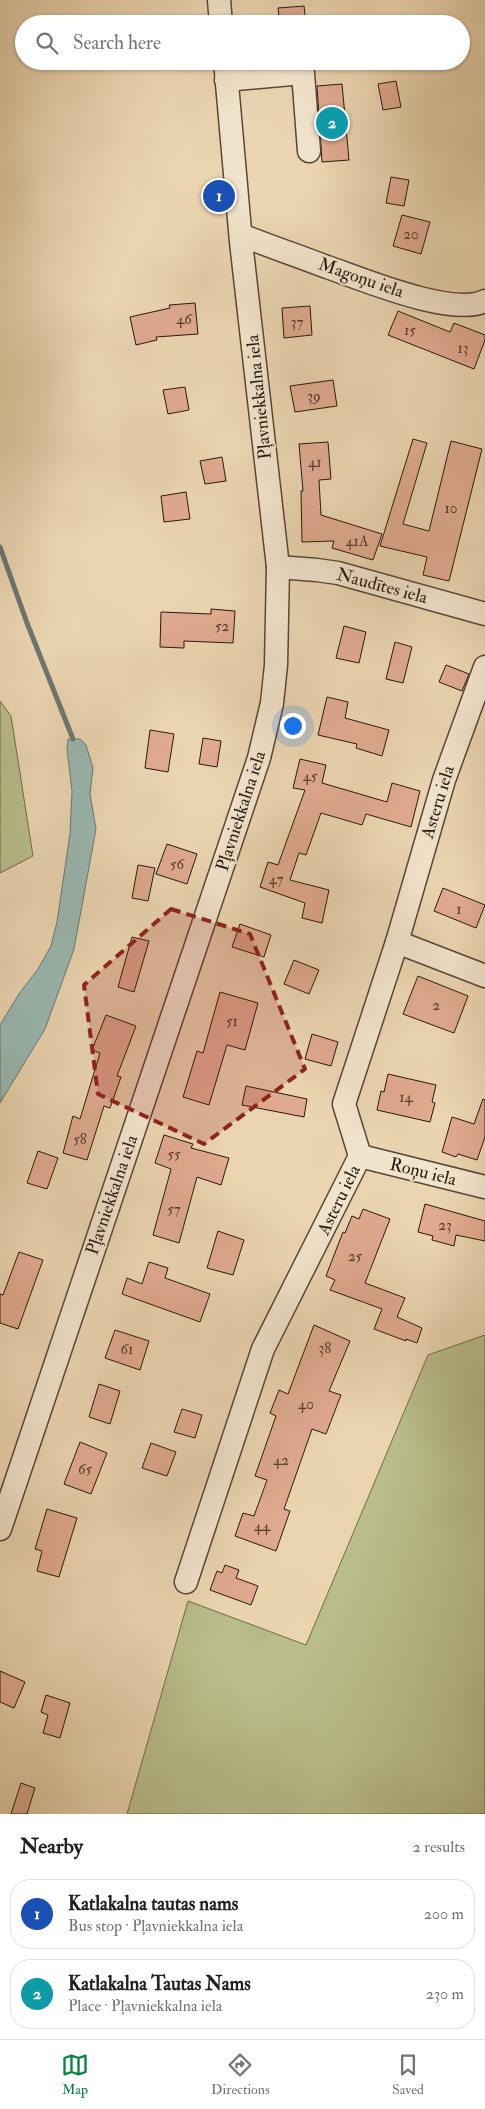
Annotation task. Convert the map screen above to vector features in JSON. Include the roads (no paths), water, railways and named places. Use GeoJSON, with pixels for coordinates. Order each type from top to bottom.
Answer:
{"type":"FeatureCollection","features":[{"type":"Feature","properties":{"kind":"street"},"geometry":{"type":"LineString","coordinates":[[219,0],[220,15]]}},
{"type":"Feature","properties":{"kind":"street"},"geometry":{"type":"LineString","coordinates":[[225,71],[302,73],[309,151]]}},
{"type":"Feature","properties":{"kind":"street","name":"Pļavniekkalna iela"},"geometry":{"type":"LineString","coordinates":[[0,1528],[259,758],[272,703],[276,665],[278,567],[241,235],[225,71]]}},
{"type":"Feature","properties":{"kind":"street","name":"Magoņu iela"},"geometry":{"type":"LineString","coordinates":[[241,235],[398,292],[441,303],[478,304],[485,301]]}},
{"type":"Feature","properties":{"kind":"street","name":"Naudītes iela"},"geometry":{"type":"LineString","coordinates":[[278,567],[338,573],[485,614]]}},
{"type":"Feature","properties":{"kind":"street","name":"Asteru iela"},"geometry":{"type":"LineString","coordinates":[[186,1582],[263,1350],[360,1156],[344,1104],[397,942],[444,780],[485,667]]}},
{"type":"Feature","properties":{"kind":"street"},"geometry":{"type":"LineString","coordinates":[[397,942],[485,976]]}},
{"type":"Feature","properties":{"kind":"street","name":"Roņu iela"},"geometry":{"type":"LineString","coordinates":[[360,1156],[485,1187]]}},
{"type":"Feature","properties":{"kind":"water"},"geometry":{"type":"Polygon","coordinates":[[[68,739],[80,739],[86,745],[93,768],[90,794],[96,829],[74,949],[45,1029],[0,1103],[0,1025],[19,994],[38,969],[51,946],[57,922],[70,834],[72,791],[67,749],[68,739]]]}},
{"type":"Feature","properties":{"kind":"waterway"},"geometry":{"type":"LineString","coordinates":[[0,547],[27,623],[73,739]]}},
{"type":"Feature","properties":{"kind":"place","name":"Katlakalna Tautas Nams"},"geometry":{"type":"Point","coordinates":[332,123]}},
{"type":"Feature","properties":{"kind":"place","name":"Katlakalna tautas nams"},"geometry":{"type":"Point","coordinates":[219,196]}}]}
